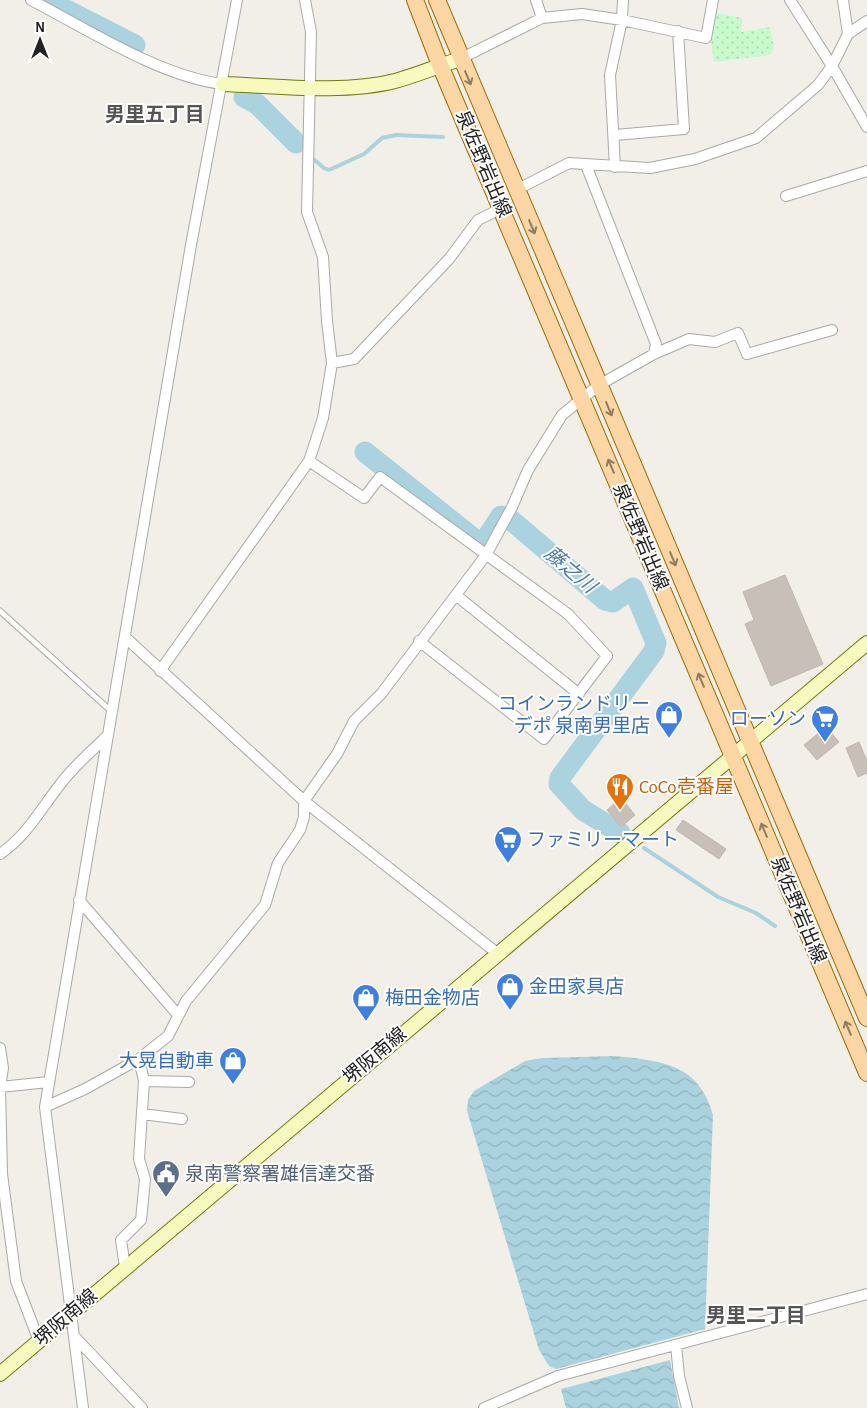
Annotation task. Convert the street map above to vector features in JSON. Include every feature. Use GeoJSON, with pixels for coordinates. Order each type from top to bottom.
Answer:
{"type":"FeatureCollection","features":[{"type":"Feature","properties":{"kind":"main road","name":"泉佐野岩出線"},"geometry":{"type":"LineString","coordinates":[[415,0],[440,65],[867,1073]]}},
{"type":"Feature","properties":{"kind":"main road","name":"泉佐野岩出線"},"geometry":{"type":"LineString","coordinates":[[437,0],[867,1018]]}},
{"type":"Feature","properties":{"kind":"main road"},"geometry":{"type":"LineString","coordinates":[[223,84],[309,87],[368,86],[395,81],[460,58]]}},
{"type":"Feature","properties":{"kind":"main road","name":"堺阪南線"},"geometry":{"type":"LineString","coordinates":[[0,1374],[497,953],[733,758],[750,741],[867,643]]}},
{"type":"Feature","properties":{"kind":"street"},"geometry":{"type":"LineString","coordinates":[[31,0],[134,54],[199,81],[223,84]]}},
{"type":"Feature","properties":{"kind":"street"},"geometry":{"type":"LineString","coordinates":[[83,1408],[45,1107],[79,900],[126,638],[191,245],[238,0]]}},
{"type":"Feature","properties":{"kind":"street"},"geometry":{"type":"LineString","coordinates":[[160,671],[309,462],[323,418],[332,363],[323,257],[307,212],[311,32],[305,0]]}},
{"type":"Feature","properties":{"kind":"street"},"geometry":{"type":"LineString","coordinates":[[536,0],[542,18]]}},
{"type":"Feature","properties":{"kind":"street"},"geometry":{"type":"LineString","coordinates":[[615,167],[610,75],[622,20],[623,0]]}},
{"type":"Feature","properties":{"kind":"street"},"geometry":{"type":"LineString","coordinates":[[460,58],[542,18],[582,14],[622,20],[706,38],[713,0]]}},
{"type":"Feature","properties":{"kind":"street"},"geometry":{"type":"LineString","coordinates":[[790,0],[867,126]]}},
{"type":"Feature","properties":{"kind":"street"},"geometry":{"type":"LineString","coordinates":[[843,0],[848,34]]}},
{"type":"Feature","properties":{"kind":"street"},"geometry":{"type":"LineString","coordinates":[[516,190],[569,163],[650,168],[695,159],[756,138],[818,84],[832,66],[848,34],[867,21]]}},
{"type":"Feature","properties":{"kind":"street"},"geometry":{"type":"LineString","coordinates":[[614,135],[684,129],[678,31]]}},
{"type":"Feature","properties":{"kind":"street"},"geometry":{"type":"LineString","coordinates":[[586,165],[656,344],[654,354]]}},
{"type":"Feature","properties":{"kind":"street"},"geometry":{"type":"LineString","coordinates":[[786,196],[867,171]]}},
{"type":"Feature","properties":{"kind":"street"},"geometry":{"type":"LineString","coordinates":[[332,363],[354,359],[449,259],[478,220],[502,208]]}},
{"type":"Feature","properties":{"kind":"street"},"geometry":{"type":"LineString","coordinates":[[45,1107],[85,1089],[139,1059],[168,1036],[186,1001],[265,905],[278,863],[300,830],[304,817],[304,801],[337,754],[354,721],[381,694],[419,641],[457,596],[486,555],[506,518],[528,470],[562,415],[599,385],[654,354],[688,339],[715,342],[738,333],[747,354],[832,330]]}},
{"type":"Feature","properties":{"kind":"street"},"geometry":{"type":"LineString","coordinates":[[309,462],[364,498],[380,477],[568,614],[607,656],[544,739],[419,641]]}},
{"type":"Feature","properties":{"kind":"street"},"geometry":{"type":"LineString","coordinates":[[457,596],[578,694]]}},
{"type":"Feature","properties":{"kind":"street"},"geometry":{"type":"LineString","coordinates":[[126,638],[304,801],[497,953]]}},
{"type":"Feature","properties":{"kind":"street"},"geometry":{"type":"LineString","coordinates":[[0,854],[11,847],[44,809],[62,781],[108,735]]}},
{"type":"Feature","properties":{"kind":"street"},"geometry":{"type":"LineString","coordinates":[[79,900],[178,1015]]}},
{"type":"Feature","properties":{"kind":"street"},"geometry":{"type":"LineString","coordinates":[[0,1048],[3,1068],[0,1087],[2,1174],[16,1281],[39,1341]]}},
{"type":"Feature","properties":{"kind":"street"},"geometry":{"type":"LineString","coordinates":[[125,1267],[120,1240],[141,1220],[145,1179],[140,1159],[144,1081],[139,1059]]}},
{"type":"Feature","properties":{"kind":"street"},"geometry":{"type":"LineString","coordinates":[[144,1081],[189,1082]]}},
{"type":"Feature","properties":{"kind":"street"},"geometry":{"type":"LineString","coordinates":[[0,1087],[48,1082]]}},
{"type":"Feature","properties":{"kind":"street"},"geometry":{"type":"LineString","coordinates":[[142,1114],[182,1119]]}},
{"type":"Feature","properties":{"kind":"street"},"geometry":{"type":"LineString","coordinates":[[484,1408],[558,1376],[867,1294]]}},
{"type":"Feature","properties":{"kind":"street"},"geometry":{"type":"LineString","coordinates":[[74,1336],[142,1408]]}},
{"type":"Feature","properties":{"kind":"street"},"geometry":{"type":"LineString","coordinates":[[676,1345],[679,1376],[687,1408]]}},
{"type":"Feature","properties":{"kind":"lane"},"geometry":{"type":"LineString","coordinates":[[0,611],[112,711]]}},
{"type":"Feature","properties":{"kind":"green space"},"geometry":{"type":"Polygon","coordinates":[[[716,13],[742,18],[741,32],[770,27],[774,47],[770,55],[714,62],[711,41],[716,13]]]}},
{"type":"Feature","properties":{"kind":"water"},"geometry":{"type":"Polygon","coordinates":[[[615,1056],[663,1063],[688,1075],[707,1098],[713,1115],[705,1329],[556,1369],[549,1366],[539,1350],[467,1111],[468,1100],[474,1091],[525,1061],[543,1058],[615,1056]]]}},
{"type":"Feature","properties":{"kind":"water"},"geometry":{"type":"Polygon","coordinates":[[[670,1360],[679,1408],[566,1408],[561,1389],[670,1360]]]}},
{"type":"Feature","properties":{"kind":"building"},"geometry":{"type":"Polygon","coordinates":[[[785,575],[823,664],[771,686],[745,624],[754,620],[743,592],[785,575]]]}},
{"type":"Feature","properties":{"kind":"building"},"geometry":{"type":"Polygon","coordinates":[[[826,727],[839,742],[817,760],[804,745],[826,727]]]}},
{"type":"Feature","properties":{"kind":"building"},"geometry":{"type":"Polygon","coordinates":[[[859,742],[867,761],[867,773],[858,777],[846,748],[859,742]]]}},
{"type":"Feature","properties":{"kind":"building"},"geometry":{"type":"Polygon","coordinates":[[[621,798],[635,815],[621,827],[607,810],[621,798]]]}},
{"type":"Feature","properties":{"kind":"building"},"geometry":{"type":"Polygon","coordinates":[[[683,820],[726,849],[719,859],[676,830],[683,820]]]}},
{"type":"Feature","properties":{"kind":"waterway","name":"藤之川"},"geometry":{"type":"LineString","coordinates":[[47,0],[135,45]]}},
{"type":"Feature","properties":{"kind":"waterway","name":"藤之川"},"geometry":{"type":"LineString","coordinates":[[244,97],[257,104],[296,143]]}},
{"type":"Feature","properties":{"kind":"waterway"},"geometry":{"type":"LineString","coordinates":[[312,158],[329,170],[364,154],[382,138],[396,135],[443,137]]}},
{"type":"Feature","properties":{"kind":"waterway","name":"藤之川"},"geometry":{"type":"LineString","coordinates":[[365,452],[478,542],[484,542],[501,516],[511,520],[605,600],[613,602],[633,588],[656,643],[654,651],[560,778],[559,784],[583,810],[620,833]]}},
{"type":"Feature","properties":{"kind":"waterway","name":"藤之川"},"geometry":{"type":"LineString","coordinates":[[644,848],[718,897],[756,913],[775,926]]}},
{"type":"Feature","properties":{"kind":"place","name":"コインランドリー デポ 泉南男里店"},"geometry":{"type":"Point","coordinates":[669,739]}},
{"type":"Feature","properties":{"kind":"place","name":"ローソン"},"geometry":{"type":"Point","coordinates":[825,743]}},
{"type":"Feature","properties":{"kind":"place","name":"CoCo壱番屋"},"geometry":{"type":"Point","coordinates":[620,811]}},
{"type":"Feature","properties":{"kind":"place","name":"ファミリーマート"},"geometry":{"type":"Point","coordinates":[508,864]}},
{"type":"Feature","properties":{"kind":"place","name":"金田家具店"},"geometry":{"type":"Point","coordinates":[510,1011]}},
{"type":"Feature","properties":{"kind":"place","name":"梅田金物店"},"geometry":{"type":"Point","coordinates":[366,1022]}},
{"type":"Feature","properties":{"kind":"place","name":"大晃自動車"},"geometry":{"type":"Point","coordinates":[233,1085]}},
{"type":"Feature","properties":{"kind":"place","name":"泉南警察署雄信達交番"},"geometry":{"type":"Point","coordinates":[166,1198]}},
{"type":"Feature","properties":{"kind":"district","name":"男里五丁目"},"geometry":{"type":"Point","coordinates":[155,115]}},
{"type":"Feature","properties":{"kind":"district","name":"男里二丁目"},"geometry":{"type":"Point","coordinates":[756,1316]}}]}
